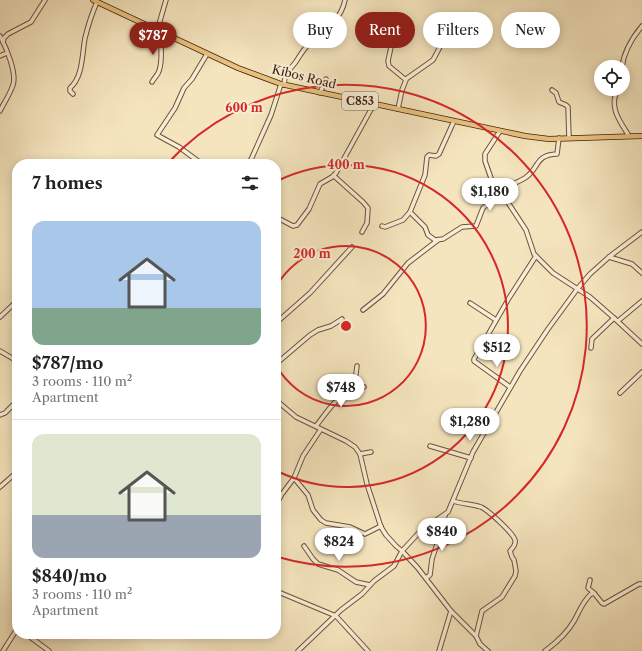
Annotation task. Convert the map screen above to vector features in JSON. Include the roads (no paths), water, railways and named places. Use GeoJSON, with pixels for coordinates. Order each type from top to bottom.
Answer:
{"type":"FeatureCollection","features":[{"type":"Feature","properties":{"kind":"main road","name":"Kibos Road"},"geometry":{"type":"LineString","coordinates":[[95,1],[126,14],[159,32],[238,68],[282,84],[525,136],[559,138],[642,136]]}},
{"type":"Feature","properties":{"kind":"street"},"geometry":{"type":"LineString","coordinates":[[3,42],[4,38],[8,34],[31,22],[45,0]]}},
{"type":"Feature","properties":{"kind":"street"},"geometry":{"type":"LineString","coordinates":[[152,82],[160,70],[161,59],[159,32],[166,0]]}},
{"type":"Feature","properties":{"kind":"street"},"geometry":{"type":"LineString","coordinates":[[250,159],[271,115],[284,78],[306,48],[338,17],[346,0]]}},
{"type":"Feature","properties":{"kind":"street"},"geometry":{"type":"LineString","coordinates":[[73,94],[70,88],[74,85],[80,71],[86,35],[95,1]]}},
{"type":"Feature","properties":{"kind":"street"},"geometry":{"type":"LineString","coordinates":[[623,60],[628,46],[642,26]]}},
{"type":"Feature","properties":{"kind":"street"},"geometry":{"type":"LineString","coordinates":[[0,36],[11,63],[13,84],[0,111]]}},
{"type":"Feature","properties":{"kind":"street"},"geometry":{"type":"LineString","coordinates":[[391,48],[388,61],[389,66],[406,79]]}},
{"type":"Feature","properties":{"kind":"street"},"geometry":{"type":"LineString","coordinates":[[398,109],[406,79],[433,60],[439,48]]}},
{"type":"Feature","properties":{"kind":"street"},"geometry":{"type":"LineString","coordinates":[[0,56],[7,52]]}},
{"type":"Feature","properties":{"kind":"street"},"geometry":{"type":"LineString","coordinates":[[195,159],[157,134],[175,108],[184,88],[192,79],[207,54]]}},
{"type":"Feature","properties":{"kind":"street"},"geometry":{"type":"LineString","coordinates":[[320,93],[326,78]]}},
{"type":"Feature","properties":{"kind":"street"},"geometry":{"type":"LineString","coordinates":[[552,90],[556,93],[559,102],[568,107],[569,138]]}},
{"type":"Feature","properties":{"kind":"street"},"geometry":{"type":"LineString","coordinates":[[615,96],[614,108],[629,136]]}},
{"type":"Feature","properties":{"kind":"street"},"geometry":{"type":"LineString","coordinates":[[281,220],[292,226],[298,225],[309,210],[320,184],[334,176],[374,104]]}},
{"type":"Feature","properties":{"kind":"street"},"geometry":{"type":"LineString","coordinates":[[382,226],[385,227],[401,221],[410,212],[425,175],[427,157],[429,155],[436,156],[439,154],[454,121]]}},
{"type":"Feature","properties":{"kind":"street"},"geometry":{"type":"LineString","coordinates":[[500,131],[484,158],[488,174],[526,230],[536,256],[553,273],[578,288],[618,321],[642,344]]}},
{"type":"Feature","properties":{"kind":"street"},"geometry":{"type":"LineString","coordinates":[[364,310],[383,294],[408,263],[438,240],[448,236],[462,227],[475,226],[483,208],[500,191],[526,177],[542,158],[548,155],[557,154],[559,138]]}},
{"type":"Feature","properties":{"kind":"street"},"geometry":{"type":"LineString","coordinates":[[334,176],[368,208],[367,223],[362,232]]}},
{"type":"Feature","properties":{"kind":"street"},"geometry":{"type":"LineString","coordinates":[[410,212],[425,227],[428,235],[438,240]]}},
{"type":"Feature","properties":{"kind":"street"},"geometry":{"type":"LineString","coordinates":[[298,651],[362,594],[370,584],[394,566],[402,551],[426,525],[448,512],[470,458],[510,387],[548,328],[590,274],[609,257],[642,232]]}},
{"type":"Feature","properties":{"kind":"street"},"geometry":{"type":"LineString","coordinates":[[281,319],[310,293],[352,247]]}},
{"type":"Feature","properties":{"kind":"street"},"geometry":{"type":"LineString","coordinates":[[510,387],[474,360],[496,320],[536,256]]}},
{"type":"Feature","properties":{"kind":"street"},"geometry":{"type":"LineString","coordinates":[[609,257],[632,264],[642,274]]}},
{"type":"Feature","properties":{"kind":"street"},"geometry":{"type":"LineString","coordinates":[[618,321],[642,301]]}},
{"type":"Feature","properties":{"kind":"street"},"geometry":{"type":"LineString","coordinates":[[470,303],[496,320]]}},
{"type":"Feature","properties":{"kind":"street"},"geometry":{"type":"LineString","coordinates":[[0,317],[12,306]]}},
{"type":"Feature","properties":{"kind":"street"},"geometry":{"type":"LineString","coordinates":[[591,348],[592,339],[614,318]]}},
{"type":"Feature","properties":{"kind":"street"},"geometry":{"type":"LineString","coordinates":[[281,360],[310,335],[318,330],[331,326],[342,319]]}},
{"type":"Feature","properties":{"kind":"street"},"geometry":{"type":"LineString","coordinates":[[0,351],[12,358]]}},
{"type":"Feature","properties":{"kind":"street"},"geometry":{"type":"LineString","coordinates":[[316,426],[334,404],[349,392],[356,374],[357,366]]}},
{"type":"Feature","properties":{"kind":"street"},"geometry":{"type":"LineString","coordinates":[[620,393],[642,372]]}},
{"type":"Feature","properties":{"kind":"street"},"geometry":{"type":"LineString","coordinates":[[349,392],[356,391],[364,387]]}},
{"type":"Feature","properties":{"kind":"street"},"geometry":{"type":"LineString","coordinates":[[281,404],[296,418],[316,426],[354,446],[360,454],[364,475],[381,526],[388,538],[426,578],[451,611],[476,636],[480,644],[488,651]]}},
{"type":"Feature","properties":{"kind":"street"},"geometry":{"type":"LineString","coordinates":[[0,415],[12,406]]}},
{"type":"Feature","properties":{"kind":"street"},"geometry":{"type":"LineString","coordinates":[[281,496],[294,478],[301,461],[321,429]]}},
{"type":"Feature","properties":{"kind":"street"},"geometry":{"type":"LineString","coordinates":[[430,446],[470,458]]}},
{"type":"Feature","properties":{"kind":"street"},"geometry":{"type":"LineString","coordinates":[[360,454],[371,452]]}},
{"type":"Feature","properties":{"kind":"street"},"geometry":{"type":"LineString","coordinates":[[0,487],[12,476]]}},
{"type":"Feature","properties":{"kind":"street"},"geometry":{"type":"LineString","coordinates":[[294,478],[308,495],[315,514],[324,522],[342,525],[365,534],[381,526]]}},
{"type":"Feature","properties":{"kind":"street"},"geometry":{"type":"LineString","coordinates":[[453,501],[481,507],[486,510],[513,536],[515,542],[510,551],[514,559],[516,571],[515,576],[502,597],[482,611],[476,636]]}},
{"type":"Feature","properties":{"kind":"street"},"geometry":{"type":"LineString","coordinates":[[426,578],[430,576],[432,559],[445,515]]}},
{"type":"Feature","properties":{"kind":"street"},"geometry":{"type":"LineString","coordinates":[[304,546],[318,564],[336,569],[356,582],[370,584]]}},
{"type":"Feature","properties":{"kind":"street"},"geometry":{"type":"LineString","coordinates":[[590,580],[588,588],[604,604],[639,584],[642,584]]}},
{"type":"Feature","properties":{"kind":"street"},"geometry":{"type":"LineString","coordinates":[[281,593],[336,616],[368,651]]}},
{"type":"Feature","properties":{"kind":"street"},"geometry":{"type":"LineString","coordinates":[[545,651],[564,635],[573,623],[588,596],[594,594]]}},
{"type":"Feature","properties":{"kind":"street"},"geometry":{"type":"LineString","coordinates":[[439,651],[451,611]]}},
{"type":"Feature","properties":{"kind":"street"},"geometry":{"type":"LineString","coordinates":[[3,651],[12,637]]}},
{"type":"Feature","properties":{"kind":"street"},"geometry":{"type":"LineString","coordinates":[[33,639],[49,651]]}}]}
